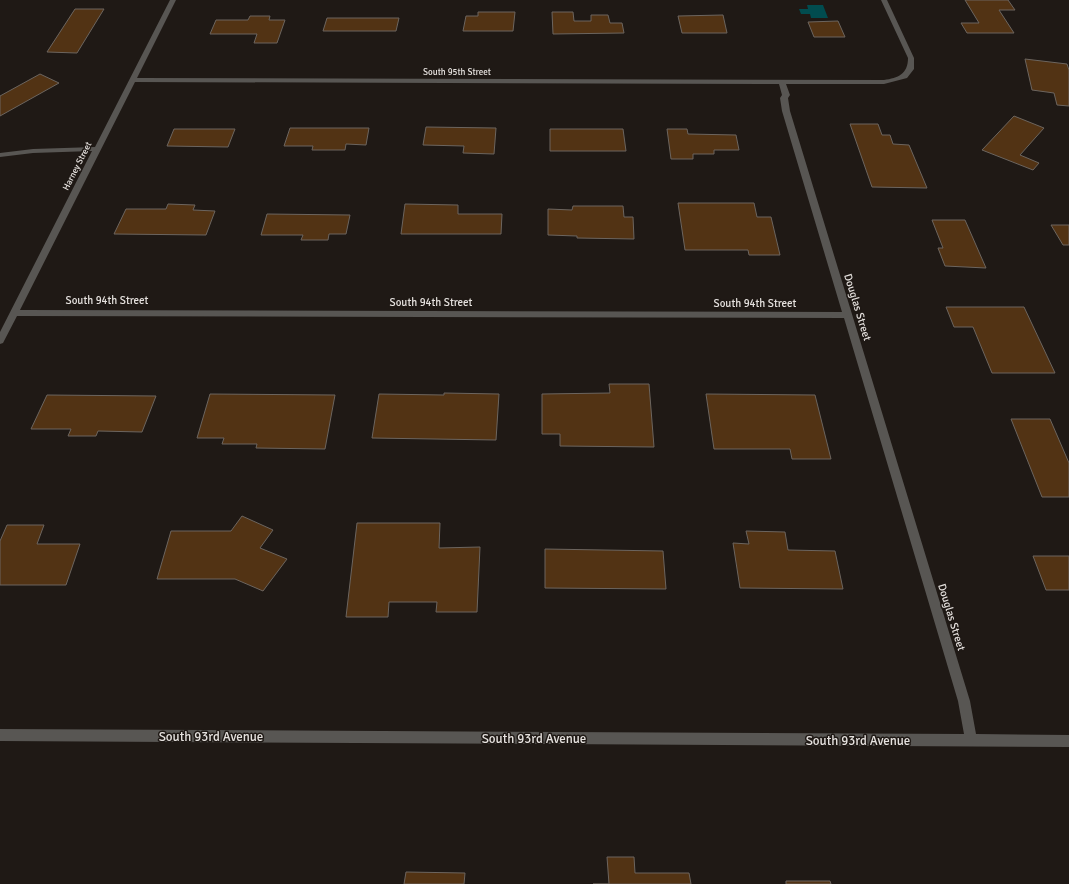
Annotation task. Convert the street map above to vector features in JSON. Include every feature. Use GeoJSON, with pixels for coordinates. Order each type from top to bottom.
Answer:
{"type":"FeatureCollection","features":[{"type":"Feature","properties":{"kind":"street","name":"Harney Street"},"geometry":{"type":"LineString","coordinates":[[0,341],[174,0]]}},
{"type":"Feature","properties":{"kind":"street"},"geometry":{"type":"LineString","coordinates":[[782,82],[884,82],[904,76],[910,71],[912,66],[911,58],[884,0]]}},
{"type":"Feature","properties":{"kind":"street","name":"South 95th Street"},"geometry":{"type":"LineString","coordinates":[[133,80],[782,82]]}},
{"type":"Feature","properties":{"kind":"street","name":"Douglas Street"},"geometry":{"type":"LineString","coordinates":[[782,82],[786,95],[784,98],[786,111],[964,701],[970,741]]}},
{"type":"Feature","properties":{"kind":"street"},"geometry":{"type":"LineString","coordinates":[[0,155],[33,151],[97,149]]}},
{"type":"Feature","properties":{"kind":"street","name":"South 94th Street"},"geometry":{"type":"LineString","coordinates":[[14,313],[848,315]]}},
{"type":"Feature","properties":{"kind":"street","name":"South 93rd Avenue"},"geometry":{"type":"LineString","coordinates":[[0,735],[1069,741]]}},
{"type":"Feature","properties":{"kind":"water"},"geometry":{"type":"Polygon","coordinates":[[[807,5],[823,5],[828,18],[811,18],[810,14],[801,14],[799,9],[808,9],[807,5]]]}},
{"type":"Feature","properties":{"kind":"building"},"geometry":{"type":"Polygon","coordinates":[[[965,0],[1008,0],[1015,10],[999,10],[1014,33],[967,33],[961,23],[979,23],[965,0]]]}},
{"type":"Feature","properties":{"kind":"building"},"geometry":{"type":"Polygon","coordinates":[[[75,9],[104,9],[77,53],[47,52],[75,9]]]}},
{"type":"Feature","properties":{"kind":"building"},"geometry":{"type":"Polygon","coordinates":[[[478,12],[515,12],[513,31],[463,31],[466,16],[478,16],[478,12]]]}},
{"type":"Feature","properties":{"kind":"building"},"geometry":{"type":"Polygon","coordinates":[[[552,12],[573,12],[574,21],[591,21],[591,15],[608,15],[610,23],[622,23],[624,33],[553,34],[552,12]]]}},
{"type":"Feature","properties":{"kind":"building"},"geometry":{"type":"Polygon","coordinates":[[[723,15],[727,33],[682,33],[678,16],[723,15]]]}},
{"type":"Feature","properties":{"kind":"building"},"geometry":{"type":"Polygon","coordinates":[[[250,16],[270,16],[269,20],[285,20],[277,43],[254,43],[257,34],[210,34],[216,20],[248,20],[250,16]]]}},
{"type":"Feature","properties":{"kind":"building"},"geometry":{"type":"Polygon","coordinates":[[[327,18],[399,18],[396,31],[323,31],[327,18]]]}},
{"type":"Feature","properties":{"kind":"building"},"geometry":{"type":"Polygon","coordinates":[[[838,21],[845,37],[814,37],[808,22],[838,21]]]}},
{"type":"Feature","properties":{"kind":"building"},"geometry":{"type":"Polygon","coordinates":[[[1025,59],[1067,64],[1069,70],[1069,106],[1057,105],[1054,93],[1032,90],[1025,59]]]}},
{"type":"Feature","properties":{"kind":"building"},"geometry":{"type":"Polygon","coordinates":[[[40,74],[59,83],[0,116],[0,96],[40,74]]]}},
{"type":"Feature","properties":{"kind":"building"},"geometry":{"type":"Polygon","coordinates":[[[1014,116],[1044,128],[1020,155],[1039,163],[1033,170],[982,150],[1014,116]]]}},
{"type":"Feature","properties":{"kind":"building"},"geometry":{"type":"Polygon","coordinates":[[[850,124],[878,124],[882,135],[890,135],[893,144],[909,145],[927,188],[872,187],[850,124]]]}},
{"type":"Feature","properties":{"kind":"building"},"geometry":{"type":"Polygon","coordinates":[[[426,127],[496,128],[494,154],[463,153],[464,146],[423,145],[426,127]]]}},
{"type":"Feature","properties":{"kind":"building"},"geometry":{"type":"Polygon","coordinates":[[[290,128],[369,128],[366,145],[346,144],[345,150],[312,150],[313,146],[284,146],[290,128]]]}},
{"type":"Feature","properties":{"kind":"building"},"geometry":{"type":"Polygon","coordinates":[[[174,129],[235,129],[228,147],[167,146],[174,129]]]}},
{"type":"Feature","properties":{"kind":"building"},"geometry":{"type":"Polygon","coordinates":[[[550,129],[623,129],[626,151],[550,151],[550,129]]]}},
{"type":"Feature","properties":{"kind":"building"},"geometry":{"type":"Polygon","coordinates":[[[667,129],[687,129],[688,134],[736,135],[739,150],[714,150],[714,154],[693,154],[693,159],[671,159],[667,129]]]}},
{"type":"Feature","properties":{"kind":"building"},"geometry":{"type":"Polygon","coordinates":[[[678,203],[754,203],[757,217],[771,217],[780,255],[749,255],[748,250],[685,250],[678,203]]]}},
{"type":"Feature","properties":{"kind":"building"},"geometry":{"type":"Polygon","coordinates":[[[168,204],[195,205],[193,210],[215,211],[206,235],[114,234],[126,209],[166,209],[168,204]]]}},
{"type":"Feature","properties":{"kind":"building"},"geometry":{"type":"Polygon","coordinates":[[[405,204],[458,205],[458,214],[502,214],[501,234],[401,234],[405,204]]]}},
{"type":"Feature","properties":{"kind":"building"},"geometry":{"type":"Polygon","coordinates":[[[573,206],[623,206],[624,217],[633,217],[634,239],[577,238],[577,236],[548,235],[548,209],[572,210],[573,206]]]}},
{"type":"Feature","properties":{"kind":"building"},"geometry":{"type":"Polygon","coordinates":[[[267,214],[350,215],[346,234],[329,234],[328,240],[301,240],[303,235],[261,235],[267,214]]]}},
{"type":"Feature","properties":{"kind":"building"},"geometry":{"type":"Polygon","coordinates":[[[932,220],[965,220],[986,268],[945,266],[938,248],[943,248],[932,220]]]}},
{"type":"Feature","properties":{"kind":"building"},"geometry":{"type":"Polygon","coordinates":[[[1051,225],[1069,225],[1069,245],[1063,245],[1051,225]]]}},
{"type":"Feature","properties":{"kind":"building"},"geometry":{"type":"Polygon","coordinates":[[[946,307],[1024,307],[1055,373],[992,373],[973,327],[954,327],[946,307]]]}},
{"type":"Feature","properties":{"kind":"building"},"geometry":{"type":"Polygon","coordinates":[[[609,384],[649,384],[654,447],[560,446],[560,434],[542,434],[542,394],[610,393],[609,384]]]}},
{"type":"Feature","properties":{"kind":"building"},"geometry":{"type":"Polygon","coordinates":[[[444,393],[499,394],[496,440],[372,438],[379,394],[444,395],[444,393]]]}},
{"type":"Feature","properties":{"kind":"building"},"geometry":{"type":"Polygon","coordinates":[[[210,394],[335,395],[325,449],[256,448],[257,444],[222,444],[224,438],[197,438],[210,394]]]}},
{"type":"Feature","properties":{"kind":"building"},"geometry":{"type":"Polygon","coordinates":[[[706,394],[815,395],[831,459],[792,459],[790,449],[714,449],[706,394]]]}},
{"type":"Feature","properties":{"kind":"building"},"geometry":{"type":"Polygon","coordinates":[[[47,395],[156,396],[142,432],[98,431],[96,436],[68,436],[71,429],[31,429],[47,395]]]}},
{"type":"Feature","properties":{"kind":"building"},"geometry":{"type":"Polygon","coordinates":[[[1011,419],[1050,419],[1069,463],[1069,497],[1042,497],[1011,419]]]}},
{"type":"Feature","properties":{"kind":"building"},"geometry":{"type":"Polygon","coordinates":[[[242,516],[273,530],[260,548],[287,559],[263,591],[235,579],[157,579],[171,531],[231,531],[242,516]]]}},
{"type":"Feature","properties":{"kind":"building"},"geometry":{"type":"Polygon","coordinates":[[[357,523],[440,523],[439,548],[480,547],[477,612],[436,612],[437,602],[389,602],[388,617],[346,617],[357,523]]]}},
{"type":"Feature","properties":{"kind":"building"},"geometry":{"type":"Polygon","coordinates":[[[7,525],[44,525],[37,544],[80,544],[66,585],[0,585],[0,541],[7,525]]]}},
{"type":"Feature","properties":{"kind":"building"},"geometry":{"type":"Polygon","coordinates":[[[746,531],[785,532],[788,550],[835,551],[843,589],[740,588],[733,543],[749,544],[746,531]]]}},
{"type":"Feature","properties":{"kind":"building"},"geometry":{"type":"Polygon","coordinates":[[[545,549],[663,551],[666,589],[545,588],[545,549]]]}},
{"type":"Feature","properties":{"kind":"building"},"geometry":{"type":"Polygon","coordinates":[[[1033,556],[1069,556],[1069,590],[1046,590],[1033,556]]]}},
{"type":"Feature","properties":{"kind":"building"},"geometry":{"type":"Polygon","coordinates":[[[607,857],[634,857],[635,873],[689,873],[691,884],[609,884],[607,857]]]}},
{"type":"Feature","properties":{"kind":"building"},"geometry":{"type":"Polygon","coordinates":[[[406,872],[465,873],[464,884],[404,884],[406,872]]]}},
{"type":"Feature","properties":{"kind":"building"},"geometry":{"type":"Polygon","coordinates":[[[786,881],[830,881],[831,884],[786,884],[786,881]]]}}]}
